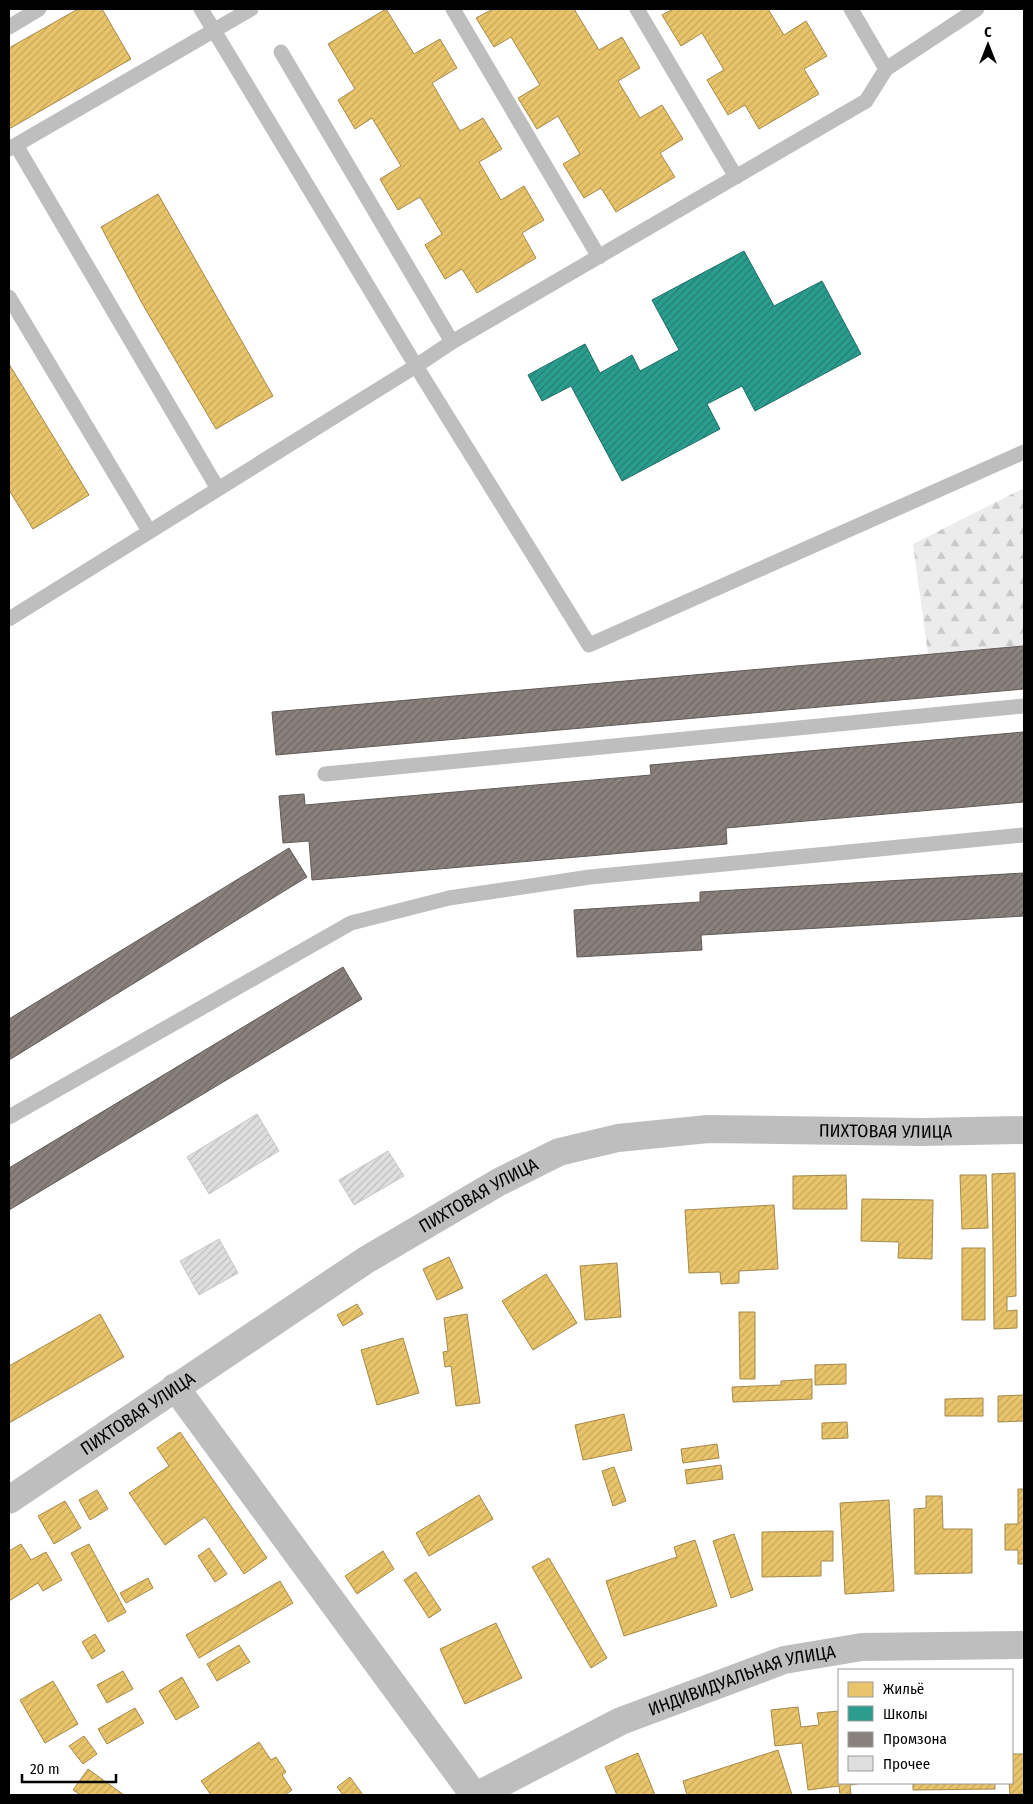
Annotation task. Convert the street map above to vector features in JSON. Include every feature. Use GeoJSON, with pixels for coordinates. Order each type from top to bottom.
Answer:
{"type":"FeatureCollection","features":[{"type":"Feature","properties":{"kind":"street","name":"ПИХТОВАЯ УЛИЦА"},"geometry":{"type":"LineString","coordinates":[[9,1500],[366,1260],[499,1182],[559,1152],[618,1138],[708,1129],[923,1132],[1024,1130]]}},
{"type":"Feature","properties":{"kind":"street"},"geometry":{"type":"LineString","coordinates":[[175,1387],[474,1795]]}},
{"type":"Feature","properties":{"kind":"street","name":"ИНДИВИДУАЛЬНАЯ УЛИЦА"},"geometry":{"type":"LineString","coordinates":[[478,1795],[621,1721],[784,1660],[862,1647],[1024,1645]]}},
{"type":"Feature","properties":{"kind":"lane"},"geometry":{"type":"LineString","coordinates":[[9,27],[39,9]]}},
{"type":"Feature","properties":{"kind":"lane"},"geometry":{"type":"LineString","coordinates":[[200,9],[416,366],[588,645],[1024,452]]}},
{"type":"Feature","properties":{"kind":"lane"},"geometry":{"type":"LineString","coordinates":[[218,489],[12,147],[251,9]]}},
{"type":"Feature","properties":{"kind":"lane"},"geometry":{"type":"LineString","coordinates":[[453,9],[598,257]]}},
{"type":"Feature","properties":{"kind":"lane"},"geometry":{"type":"LineString","coordinates":[[637,9],[736,177]]}},
{"type":"Feature","properties":{"kind":"lane"},"geometry":{"type":"LineString","coordinates":[[851,9],[886,69]]}},
{"type":"Feature","properties":{"kind":"lane"},"geometry":{"type":"LineString","coordinates":[[9,618],[452,342],[866,101],[886,69],[977,9]]}},
{"type":"Feature","properties":{"kind":"lane"},"geometry":{"type":"LineString","coordinates":[[281,52],[452,342]]}},
{"type":"Feature","properties":{"kind":"lane"},"geometry":{"type":"LineString","coordinates":[[9,297],[149,531]]}},
{"type":"Feature","properties":{"kind":"lane"},"geometry":{"type":"LineString","coordinates":[[325,774],[1024,706]]}},
{"type":"Feature","properties":{"kind":"lane"},"geometry":{"type":"LineString","coordinates":[[9,1117],[351,923],[449,898],[590,877],[1024,836]]}},
{"type":"Feature","properties":{"kind":"green space"},"geometry":{"type":"Polygon","coordinates":[[[1024,488],[1024,646],[928,654],[913,544],[1024,488]]]}},
{"type":"Feature","properties":{"kind":"building: Жильё"},"geometry":{"type":"Polygon","coordinates":[[[78,9],[102,9],[131,59],[9,129],[9,48],[78,9]]]}},
{"type":"Feature","properties":{"kind":"building: Жильё"},"geometry":{"type":"Polygon","coordinates":[[[386,9],[414,54],[440,39],[457,68],[432,83],[460,131],[483,118],[502,149],[479,162],[501,200],[524,186],[544,220],[522,233],[536,258],[477,293],[462,269],[445,279],[425,245],[442,234],[420,197],[398,210],[380,179],[401,166],[372,118],[355,129],[338,100],[355,89],[328,44],[386,9]]]}},
{"type":"Feature","properties":{"kind":"building: Жильё"},"geometry":{"type":"Polygon","coordinates":[[[493,9],[574,9],[599,50],[622,37],[640,68],[618,81],[640,118],[662,105],[683,139],[660,153],[675,177],[616,212],[601,188],[584,198],[563,164],[580,154],[558,116],[537,129],[518,98],[540,85],[511,37],[494,47],[476,18],[493,9]]]}},
{"type":"Feature","properties":{"kind":"building: Жильё"},"geometry":{"type":"Polygon","coordinates":[[[673,9],[768,9],[784,35],[806,21],[827,56],[804,69],[819,94],[759,129],[745,105],[728,115],[707,80],[724,70],[702,33],[681,46],[662,15],[673,9]]]}},
{"type":"Feature","properties":{"kind":"building: Жильё"},"geometry":{"type":"Polygon","coordinates":[[[158,194],[273,396],[216,429],[143,305],[101,227],[158,194]]]}},
{"type":"Feature","properties":{"kind":"building: Жильё"},"geometry":{"type":"Polygon","coordinates":[[[9,364],[89,495],[33,529],[9,490],[9,364]]]}},
{"type":"Feature","properties":{"kind":"building: Жильё"},"geometry":{"type":"Polygon","coordinates":[[[1015,1173],[1016,1296],[1007,1297],[1007,1311],[1017,1310],[1017,1328],[994,1329],[992,1174],[1015,1173]]]}},
{"type":"Feature","properties":{"kind":"building: Жильё"},"geometry":{"type":"Polygon","coordinates":[[[846,1175],[847,1209],[793,1209],[793,1176],[846,1175]]]}},
{"type":"Feature","properties":{"kind":"building: Жильё"},"geometry":{"type":"Polygon","coordinates":[[[960,1175],[986,1175],[988,1228],[962,1229],[960,1175]]]}},
{"type":"Feature","properties":{"kind":"building: Жильё"},"geometry":{"type":"Polygon","coordinates":[[[862,1199],[933,1200],[932,1259],[898,1258],[899,1242],[861,1241],[862,1199]]]}},
{"type":"Feature","properties":{"kind":"building: Жильё"},"geometry":{"type":"Polygon","coordinates":[[[774,1205],[778,1269],[739,1271],[739,1283],[721,1284],[720,1272],[689,1273],[685,1210],[774,1205]]]}},
{"type":"Feature","properties":{"kind":"building: Жильё"},"geometry":{"type":"Polygon","coordinates":[[[962,1248],[985,1248],[985,1320],[962,1320],[962,1248]]]}},
{"type":"Feature","properties":{"kind":"building: Жильё"},"geometry":{"type":"Polygon","coordinates":[[[449,1257],[463,1288],[437,1300],[423,1269],[449,1257]]]}},
{"type":"Feature","properties":{"kind":"building: Жильё"},"geometry":{"type":"Polygon","coordinates":[[[617,1263],[621,1317],[585,1320],[580,1266],[617,1263]]]}},
{"type":"Feature","properties":{"kind":"building: Жильё"},"geometry":{"type":"Polygon","coordinates":[[[546,1274],[577,1323],[533,1350],[502,1301],[546,1274]]]}},
{"type":"Feature","properties":{"kind":"building: Жильё"},"geometry":{"type":"Polygon","coordinates":[[[357,1304],[363,1314],[343,1326],[337,1315],[357,1304]]]}},
{"type":"Feature","properties":{"kind":"building: Жильё"},"geometry":{"type":"Polygon","coordinates":[[[739,1312],[755,1312],[755,1379],[740,1379],[739,1312]]]}},
{"type":"Feature","properties":{"kind":"building: Жильё"},"geometry":{"type":"Polygon","coordinates":[[[100,1314],[124,1357],[9,1423],[9,1366],[100,1314]]]}},
{"type":"Feature","properties":{"kind":"building: Жильё"},"geometry":{"type":"Polygon","coordinates":[[[467,1314],[480,1403],[456,1406],[451,1366],[445,1367],[443,1352],[448,1351],[444,1318],[467,1314]]]}},
{"type":"Feature","properties":{"kind":"building: Жильё"},"geometry":{"type":"Polygon","coordinates":[[[403,1338],[419,1393],[377,1405],[361,1350],[403,1338]]]}},
{"type":"Feature","properties":{"kind":"building: Жильё"},"geometry":{"type":"Polygon","coordinates":[[[846,1364],[846,1384],[815,1385],[815,1365],[846,1364]]]}},
{"type":"Feature","properties":{"kind":"building: Жильё"},"geometry":{"type":"Polygon","coordinates":[[[812,1379],[812,1399],[733,1402],[732,1387],[781,1385],[781,1381],[812,1379]]]}},
{"type":"Feature","properties":{"kind":"building: Жильё"},"geometry":{"type":"Polygon","coordinates":[[[1024,1395],[1024,1421],[998,1422],[998,1396],[1024,1395]]]}},
{"type":"Feature","properties":{"kind":"building: Жильё"},"geometry":{"type":"Polygon","coordinates":[[[983,1398],[983,1416],[945,1416],[945,1399],[983,1398]]]}},
{"type":"Feature","properties":{"kind":"building: Жильё"},"geometry":{"type":"Polygon","coordinates":[[[624,1414],[632,1450],[583,1460],[575,1425],[624,1414]]]}},
{"type":"Feature","properties":{"kind":"building: Жильё"},"geometry":{"type":"Polygon","coordinates":[[[847,1422],[848,1438],[822,1439],[822,1423],[847,1422]]]}},
{"type":"Feature","properties":{"kind":"building: Жильё"},"geometry":{"type":"Polygon","coordinates":[[[180,1432],[267,1558],[244,1574],[205,1517],[165,1545],[129,1493],[169,1466],[157,1448],[180,1432]]]}},
{"type":"Feature","properties":{"kind":"building: Жильё"},"geometry":{"type":"Polygon","coordinates":[[[717,1444],[719,1458],[683,1463],[681,1449],[717,1444]]]}},
{"type":"Feature","properties":{"kind":"building: Жильё"},"geometry":{"type":"Polygon","coordinates":[[[721,1465],[723,1479],[687,1484],[685,1470],[721,1465]]]}},
{"type":"Feature","properties":{"kind":"building: Жильё"},"geometry":{"type":"Polygon","coordinates":[[[614,1467],[626,1501],[613,1506],[602,1471],[614,1467]]]}},
{"type":"Feature","properties":{"kind":"building: Жильё"},"geometry":{"type":"Polygon","coordinates":[[[1018,1489],[1024,1489],[1024,1564],[1018,1564],[1018,1550],[1005,1550],[1005,1524],[1018,1524],[1018,1489]]]}},
{"type":"Feature","properties":{"kind":"building: Жильё"},"geometry":{"type":"Polygon","coordinates":[[[97,1490],[108,1509],[90,1520],[79,1500],[97,1490]]]}},
{"type":"Feature","properties":{"kind":"building: Жильё"},"geometry":{"type":"Polygon","coordinates":[[[479,1495],[493,1519],[429,1556],[416,1533],[479,1495]]]}},
{"type":"Feature","properties":{"kind":"building: Жильё"},"geometry":{"type":"Polygon","coordinates":[[[926,1496],[942,1496],[943,1529],[972,1529],[972,1573],[915,1574],[914,1509],[926,1508],[926,1496]]]}},
{"type":"Feature","properties":{"kind":"building: Жильё"},"geometry":{"type":"Polygon","coordinates":[[[889,1500],[894,1591],[845,1594],[840,1503],[889,1500]]]}},
{"type":"Feature","properties":{"kind":"building: Жильё"},"geometry":{"type":"Polygon","coordinates":[[[65,1501],[81,1528],[54,1544],[38,1516],[65,1501]]]}},
{"type":"Feature","properties":{"kind":"building: Жильё"},"geometry":{"type":"Polygon","coordinates":[[[833,1531],[833,1561],[821,1561],[821,1576],[762,1577],[762,1532],[833,1531]]]}},
{"type":"Feature","properties":{"kind":"building: Жильё"},"geometry":{"type":"Polygon","coordinates":[[[734,1534],[753,1590],[731,1598],[713,1541],[734,1534]]]}},
{"type":"Feature","properties":{"kind":"building: Жильё"},"geometry":{"type":"Polygon","coordinates":[[[695,1540],[717,1606],[624,1636],[606,1581],[677,1557],[674,1547],[695,1540]]]}},
{"type":"Feature","properties":{"kind":"building: Жильё"},"geometry":{"type":"Polygon","coordinates":[[[21,1544],[31,1560],[46,1552],[62,1580],[43,1591],[38,1583],[9,1601],[9,1551],[21,1544]]]}},
{"type":"Feature","properties":{"kind":"building: Жильё"},"geometry":{"type":"Polygon","coordinates":[[[89,1544],[126,1612],[108,1622],[71,1553],[89,1544]]]}},
{"type":"Feature","properties":{"kind":"building: Жильё"},"geometry":{"type":"Polygon","coordinates":[[[209,1548],[227,1574],[215,1582],[198,1556],[209,1548]]]}},
{"type":"Feature","properties":{"kind":"building: Жильё"},"geometry":{"type":"Polygon","coordinates":[[[383,1551],[394,1569],[357,1594],[345,1576],[383,1551]]]}},
{"type":"Feature","properties":{"kind":"building: Жильё"},"geometry":{"type":"Polygon","coordinates":[[[549,1558],[607,1658],[591,1668],[532,1567],[549,1558]]]}},
{"type":"Feature","properties":{"kind":"building: Жильё"},"geometry":{"type":"Polygon","coordinates":[[[416,1572],[441,1610],[429,1618],[404,1580],[416,1572]]]}},
{"type":"Feature","properties":{"kind":"building: Жильё"},"geometry":{"type":"Polygon","coordinates":[[[148,1578],[153,1588],[126,1603],[120,1593],[148,1578]]]}},
{"type":"Feature","properties":{"kind":"building: Жильё"},"geometry":{"type":"Polygon","coordinates":[[[280,1581],[293,1603],[199,1658],[186,1635],[280,1581]]]}},
{"type":"Feature","properties":{"kind":"building: Жильё"},"geometry":{"type":"Polygon","coordinates":[[[496,1623],[522,1678],[465,1704],[440,1649],[496,1623]]]}},
{"type":"Feature","properties":{"kind":"building: Жильё"},"geometry":{"type":"Polygon","coordinates":[[[95,1634],[105,1651],[92,1659],[82,1642],[95,1634]]]}},
{"type":"Feature","properties":{"kind":"building: Жильё"},"geometry":{"type":"Polygon","coordinates":[[[239,1645],[250,1662],[217,1681],[207,1664],[239,1645]]]}},
{"type":"Feature","properties":{"kind":"building: Жильё"},"geometry":{"type":"Polygon","coordinates":[[[123,1671],[133,1689],[107,1703],[97,1685],[123,1671]]]}},
{"type":"Feature","properties":{"kind":"building: Жильё"},"geometry":{"type":"Polygon","coordinates":[[[182,1677],[199,1707],[176,1720],[159,1691],[182,1677]]]}},
{"type":"Feature","properties":{"kind":"building: Жильё"},"geometry":{"type":"Polygon","coordinates":[[[53,1681],[78,1724],[45,1743],[20,1700],[53,1681]]]}},
{"type":"Feature","properties":{"kind":"building: Жильё"},"geometry":{"type":"Polygon","coordinates":[[[798,1707],[801,1727],[819,1725],[817,1713],[838,1711],[838,1784],[856,1784],[850,1785],[851,1794],[840,1795],[839,1786],[808,1790],[802,1743],[775,1746],[771,1710],[798,1707]]]}},
{"type":"Feature","properties":{"kind":"building: Жильё"},"geometry":{"type":"Polygon","coordinates":[[[135,1708],[144,1723],[107,1744],[98,1729],[135,1708]]]}},
{"type":"Feature","properties":{"kind":"building: Жильё"},"geometry":{"type":"Polygon","coordinates":[[[84,1736],[97,1754],[83,1764],[69,1746],[84,1736]]]}},
{"type":"Feature","properties":{"kind":"building: Жильё"},"geometry":{"type":"Polygon","coordinates":[[[259,1742],[271,1760],[276,1757],[286,1772],[282,1775],[292,1790],[285,1795],[211,1795],[201,1781],[259,1742]]]}},
{"type":"Feature","properties":{"kind":"building: Жильё"},"geometry":{"type":"Polygon","coordinates":[[[778,1750],[792,1795],[687,1795],[683,1781],[778,1750]]]}},
{"type":"Feature","properties":{"kind":"building: Жильё"},"geometry":{"type":"Polygon","coordinates":[[[638,1753],[655,1795],[617,1795],[605,1767],[638,1753]]]}},
{"type":"Feature","properties":{"kind":"building: Жильё"},"geometry":{"type":"Polygon","coordinates":[[[1013,1754],[1024,1754],[1024,1795],[1010,1795],[1009,1784],[1013,1784],[1013,1754]]]}},
{"type":"Feature","properties":{"kind":"building: Жильё"},"geometry":{"type":"Polygon","coordinates":[[[88,1769],[124,1795],[81,1795],[73,1790],[88,1769]]]}},
{"type":"Feature","properties":{"kind":"building: Жильё"},"geometry":{"type":"Polygon","coordinates":[[[350,1777],[363,1795],[343,1795],[337,1787],[350,1777]]]}},
{"type":"Feature","properties":{"kind":"building: Жильё"},"geometry":{"type":"Polygon","coordinates":[[[913,1784],[995,1784],[995,1789],[913,1790],[913,1784]]]}},
{"type":"Feature","properties":{"kind":"building: Школы"},"geometry":{"type":"Polygon","coordinates":[[[744,251],[774,306],[822,281],[861,354],[755,411],[742,386],[707,404],[720,429],[622,481],[571,386],[542,401],[528,375],[585,344],[600,373],[632,355],[640,371],[679,350],[652,300],[744,251]]]}},
{"type":"Feature","properties":{"kind":"building: Промзона"},"geometry":{"type":"Polygon","coordinates":[[[1024,646],[1024,689],[276,755],[272,712],[1024,646]]]}},
{"type":"Feature","properties":{"kind":"building: Промзона"},"geometry":{"type":"Polygon","coordinates":[[[1024,732],[1024,802],[726,828],[727,844],[312,880],[309,841],[283,843],[279,796],[304,794],[305,805],[651,775],[650,765],[1024,732]]]}},
{"type":"Feature","properties":{"kind":"building: Промзона"},"geometry":{"type":"Polygon","coordinates":[[[289,848],[307,877],[9,1060],[9,1019],[289,848]]]}},
{"type":"Feature","properties":{"kind":"building: Промзона"},"geometry":{"type":"Polygon","coordinates":[[[1024,873],[1024,916],[701,935],[702,950],[577,957],[574,910],[700,902],[700,892],[1024,873]]]}},
{"type":"Feature","properties":{"kind":"building: Промзона"},"geometry":{"type":"Polygon","coordinates":[[[343,967],[362,999],[9,1210],[9,1168],[343,967]]]}},
{"type":"Feature","properties":{"kind":"building: Прочее"},"geometry":{"type":"Polygon","coordinates":[[[257,1114],[279,1151],[209,1194],[187,1157],[257,1114]]]}},
{"type":"Feature","properties":{"kind":"building: Прочее"},"geometry":{"type":"Polygon","coordinates":[[[388,1151],[404,1176],[354,1205],[339,1180],[388,1151]]]}},
{"type":"Feature","properties":{"kind":"building: Прочее"},"geometry":{"type":"Polygon","coordinates":[[[219,1239],[238,1273],[199,1295],[180,1261],[219,1239]]]}}]}
